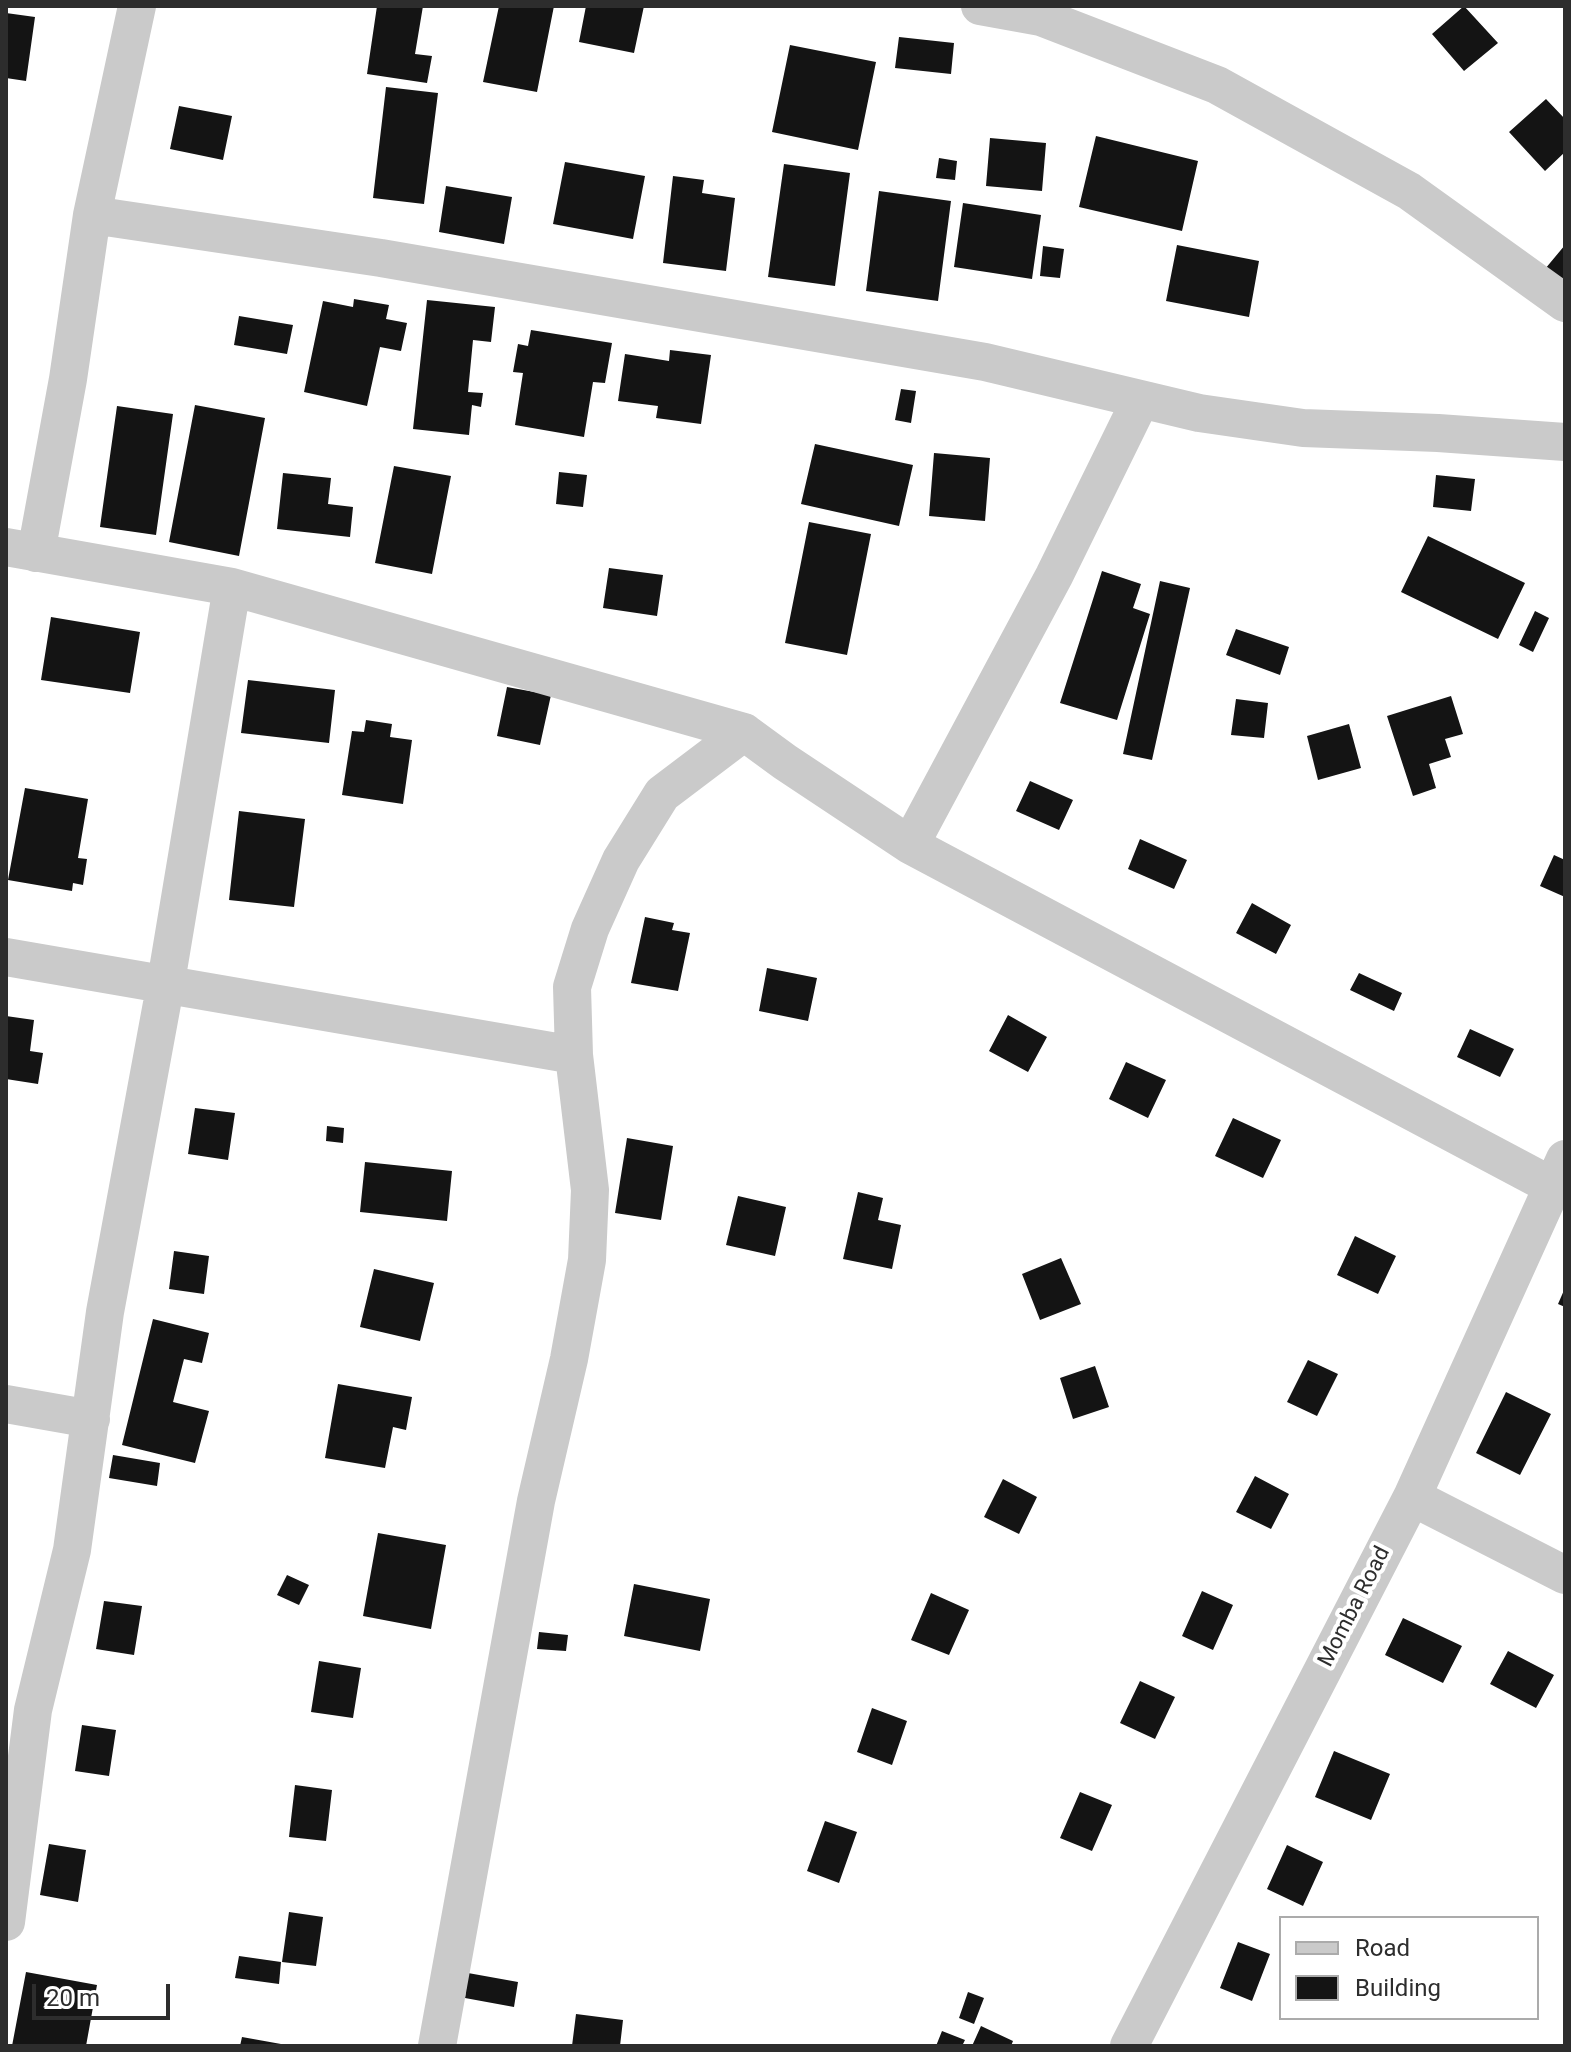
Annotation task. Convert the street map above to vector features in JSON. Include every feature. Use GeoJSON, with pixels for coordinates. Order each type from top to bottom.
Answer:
{"type":"FeatureCollection","features":[{"type":"Feature","properties":{"kind":"street"},"geometry":{"type":"LineString","coordinates":[[137,6],[92,215],[68,379],[21,550],[232,587],[744,732],[910,845],[1558,1172]]}},
{"type":"Feature","properties":{"kind":"street"},"geometry":{"type":"LineString","coordinates":[[980,6],[1041,17],[1217,85],[1409,191],[1565,303]]}},
{"type":"Feature","properties":{"kind":"street"},"geometry":{"type":"LineString","coordinates":[[92,215],[381,258],[985,362],[1199,413],[1303,428],[1565,442]]}},
{"type":"Feature","properties":{"kind":"street"},"geometry":{"type":"LineString","coordinates":[[910,845],[1054,576],[1140,401]]}},
{"type":"Feature","properties":{"kind":"street"},"geometry":{"type":"LineString","coordinates":[[6,1922],[13,1826],[33,1710],[72,1550],[108,1297],[166,982],[232,587]]}},
{"type":"Feature","properties":{"kind":"street"},"geometry":{"type":"LineString","coordinates":[[437,2046],[536,1501],[569,1359],[587,1260],[590,1190],[574,1055],[572,987],[590,929],[621,860],[662,794],[744,732]]}},
{"type":"Feature","properties":{"kind":"street"},"geometry":{"type":"LineString","coordinates":[[6,957],[166,982],[574,1055]]}},
{"type":"Feature","properties":{"kind":"street","name":"Momba Road"},"geometry":{"type":"LineString","coordinates":[[1129,2046],[1412,1497],[1558,1172]]}},
{"type":"Feature","properties":{"kind":"street"},"geometry":{"type":"LineString","coordinates":[[6,1404],[91,1419]]}},
{"type":"Feature","properties":{"kind":"street"},"geometry":{"type":"LineString","coordinates":[[1412,1497],[1565,1575]]}},
{"type":"Feature","properties":{"kind":"building"},"geometry":{"type":"Polygon","coordinates":[[[377,6],[423,6],[415,54],[432,56],[427,83],[367,74],[377,6]]]}},
{"type":"Feature","properties":{"kind":"building"},"geometry":{"type":"Polygon","coordinates":[[[499,6],[554,6],[537,92],[483,82],[499,6]]]}},
{"type":"Feature","properties":{"kind":"building"},"geometry":{"type":"Polygon","coordinates":[[[586,6],[644,6],[634,53],[579,42],[586,6]]]}},
{"type":"Feature","properties":{"kind":"building"},"geometry":{"type":"Polygon","coordinates":[[[1464,6],[1498,43],[1464,71],[1432,34],[1464,6]]]}},
{"type":"Feature","properties":{"kind":"building"},"geometry":{"type":"Polygon","coordinates":[[[6,13],[35,17],[26,81],[6,78],[6,13]]]}},
{"type":"Feature","properties":{"kind":"building"},"geometry":{"type":"Polygon","coordinates":[[[899,37],[954,43],[951,74],[895,68],[899,37]]]}},
{"type":"Feature","properties":{"kind":"building"},"geometry":{"type":"Polygon","coordinates":[[[790,45],[876,62],[858,150],[772,132],[790,45]]]}},
{"type":"Feature","properties":{"kind":"building"},"geometry":{"type":"Polygon","coordinates":[[[386,87],[438,93],[424,204],[373,198],[386,87]]]}},
{"type":"Feature","properties":{"kind":"building"},"geometry":{"type":"Polygon","coordinates":[[[1546,99],[1565,119],[1565,152],[1545,171],[1509,132],[1546,99]]]}},
{"type":"Feature","properties":{"kind":"building"},"geometry":{"type":"Polygon","coordinates":[[[179,106],[232,116],[223,160],[170,149],[179,106]]]}},
{"type":"Feature","properties":{"kind":"building"},"geometry":{"type":"Polygon","coordinates":[[[1096,136],[1198,161],[1182,231],[1079,207],[1096,136]]]}},
{"type":"Feature","properties":{"kind":"building"},"geometry":{"type":"Polygon","coordinates":[[[990,138],[1046,143],[1042,191],[986,186],[990,138]]]}},
{"type":"Feature","properties":{"kind":"building"},"geometry":{"type":"Polygon","coordinates":[[[939,158],[957,161],[955,180],[936,178],[939,158]]]}},
{"type":"Feature","properties":{"kind":"building"},"geometry":{"type":"Polygon","coordinates":[[[565,162],[645,176],[633,239],[553,224],[565,162]]]}},
{"type":"Feature","properties":{"kind":"building"},"geometry":{"type":"Polygon","coordinates":[[[784,164],[850,173],[835,286],[768,277],[784,164]]]}},
{"type":"Feature","properties":{"kind":"building"},"geometry":{"type":"Polygon","coordinates":[[[673,176],[704,180],[702,193],[735,198],[726,271],[663,263],[673,176]]]}},
{"type":"Feature","properties":{"kind":"building"},"geometry":{"type":"Polygon","coordinates":[[[446,186],[512,197],[504,244],[439,232],[446,186]]]}},
{"type":"Feature","properties":{"kind":"building"},"geometry":{"type":"Polygon","coordinates":[[[879,191],[951,201],[938,301],[866,291],[879,191]]]}},
{"type":"Feature","properties":{"kind":"building"},"geometry":{"type":"Polygon","coordinates":[[[963,203],[1041,215],[1032,279],[954,267],[963,203]]]}},
{"type":"Feature","properties":{"kind":"building"},"geometry":{"type":"Polygon","coordinates":[[[1177,245],[1259,261],[1249,317],[1166,301],[1177,245]]]}},
{"type":"Feature","properties":{"kind":"building"},"geometry":{"type":"Polygon","coordinates":[[[1565,245],[1565,286],[1545,269],[1565,245]]]}},
{"type":"Feature","properties":{"kind":"building"},"geometry":{"type":"Polygon","coordinates":[[[1043,246],[1064,249],[1060,278],[1040,276],[1043,246]]]}},
{"type":"Feature","properties":{"kind":"building"},"geometry":{"type":"Polygon","coordinates":[[[354,299],[389,305],[386,319],[407,323],[401,351],[380,347],[367,406],[304,392],[323,301],[353,307],[354,299]]]}},
{"type":"Feature","properties":{"kind":"building"},"geometry":{"type":"Polygon","coordinates":[[[427,300],[495,307],[491,342],[473,340],[468,392],[483,393],[481,407],[472,405],[469,435],[413,429],[427,300]]]}},
{"type":"Feature","properties":{"kind":"building"},"geometry":{"type":"Polygon","coordinates":[[[239,316],[293,325],[287,354],[234,345],[239,316]]]}},
{"type":"Feature","properties":{"kind":"building"},"geometry":{"type":"Polygon","coordinates":[[[531,330],[612,343],[605,383],[593,382],[584,437],[515,425],[523,373],[513,372],[518,344],[528,346],[531,330]]]}},
{"type":"Feature","properties":{"kind":"building"},"geometry":{"type":"Polygon","coordinates":[[[670,350],[711,355],[701,424],[656,418],[658,406],[618,401],[625,354],[669,361],[670,350]]]}},
{"type":"Feature","properties":{"kind":"building"},"geometry":{"type":"Polygon","coordinates":[[[901,389],[916,391],[911,423],[895,420],[901,389]]]}},
{"type":"Feature","properties":{"kind":"building"},"geometry":{"type":"Polygon","coordinates":[[[195,405],[265,418],[239,556],[169,542],[195,405]]]}},
{"type":"Feature","properties":{"kind":"building"},"geometry":{"type":"Polygon","coordinates":[[[117,406],[173,414],[156,535],[100,527],[117,406]]]}},
{"type":"Feature","properties":{"kind":"building"},"geometry":{"type":"Polygon","coordinates":[[[815,444],[913,465],[899,526],[801,504],[815,444]]]}},
{"type":"Feature","properties":{"kind":"building"},"geometry":{"type":"Polygon","coordinates":[[[934,453],[990,458],[985,521],[929,516],[934,453]]]}},
{"type":"Feature","properties":{"kind":"building"},"geometry":{"type":"Polygon","coordinates":[[[394,466],[451,476],[432,574],[375,563],[394,466]]]}},
{"type":"Feature","properties":{"kind":"building"},"geometry":{"type":"Polygon","coordinates":[[[559,472],[587,475],[583,507],[556,504],[559,472]]]}},
{"type":"Feature","properties":{"kind":"building"},"geometry":{"type":"Polygon","coordinates":[[[283,473],[331,478],[328,504],[353,507],[350,537],[277,529],[283,473]]]}},
{"type":"Feature","properties":{"kind":"building"},"geometry":{"type":"Polygon","coordinates":[[[1436,475],[1475,479],[1471,511],[1433,507],[1436,475]]]}},
{"type":"Feature","properties":{"kind":"building"},"geometry":{"type":"Polygon","coordinates":[[[809,522],[871,534],[847,655],[785,643],[809,522]]]}},
{"type":"Feature","properties":{"kind":"building"},"geometry":{"type":"Polygon","coordinates":[[[1428,536],[1525,583],[1498,639],[1401,592],[1428,536]]]}},
{"type":"Feature","properties":{"kind":"building"},"geometry":{"type":"Polygon","coordinates":[[[609,568],[663,575],[657,616],[603,608],[609,568]]]}},
{"type":"Feature","properties":{"kind":"building"},"geometry":{"type":"Polygon","coordinates":[[[1102,571],[1141,584],[1133,608],[1150,614],[1117,720],[1060,703],[1102,571]]]}},
{"type":"Feature","properties":{"kind":"building"},"geometry":{"type":"Polygon","coordinates":[[[1160,581],[1190,588],[1152,760],[1123,754],[1160,581]]]}},
{"type":"Feature","properties":{"kind":"building"},"geometry":{"type":"Polygon","coordinates":[[[1535,611],[1549,618],[1533,652],[1519,645],[1535,611]]]}},
{"type":"Feature","properties":{"kind":"building"},"geometry":{"type":"Polygon","coordinates":[[[51,617],[140,632],[130,693],[41,680],[51,617]]]}},
{"type":"Feature","properties":{"kind":"building"},"geometry":{"type":"Polygon","coordinates":[[[1236,629],[1289,647],[1280,675],[1226,655],[1236,629]]]}},
{"type":"Feature","properties":{"kind":"building"},"geometry":{"type":"Polygon","coordinates":[[[248,680],[335,690],[329,743],[241,733],[248,680]]]}},
{"type":"Feature","properties":{"kind":"building"},"geometry":{"type":"Polygon","coordinates":[[[507,687],[551,695],[540,745],[497,736],[507,687]]]}},
{"type":"Feature","properties":{"kind":"building"},"geometry":{"type":"Polygon","coordinates":[[[1451,696],[1463,734],[1445,739],[1451,757],[1429,764],[1436,788],[1413,796],[1387,716],[1451,696]]]}},
{"type":"Feature","properties":{"kind":"building"},"geometry":{"type":"Polygon","coordinates":[[[1236,699],[1268,703],[1264,738],[1231,735],[1236,699]]]}},
{"type":"Feature","properties":{"kind":"building"},"geometry":{"type":"Polygon","coordinates":[[[366,720],[392,724],[390,737],[412,740],[403,804],[342,795],[352,731],[364,732],[366,720]]]}},
{"type":"Feature","properties":{"kind":"building"},"geometry":{"type":"Polygon","coordinates":[[[1349,724],[1361,768],[1318,780],[1307,736],[1349,724]]]}},
{"type":"Feature","properties":{"kind":"building"},"geometry":{"type":"Polygon","coordinates":[[[1030,781],[1073,800],[1059,830],[1016,811],[1030,781]]]}},
{"type":"Feature","properties":{"kind":"building"},"geometry":{"type":"Polygon","coordinates":[[[25,788],[88,799],[78,858],[87,859],[83,885],[73,883],[72,891],[8,880],[25,788]]]}},
{"type":"Feature","properties":{"kind":"building"},"geometry":{"type":"Polygon","coordinates":[[[239,811],[305,819],[294,907],[229,900],[239,811]]]}},
{"type":"Feature","properties":{"kind":"building"},"geometry":{"type":"Polygon","coordinates":[[[1140,839],[1187,860],[1174,889],[1128,869],[1140,839]]]}},
{"type":"Feature","properties":{"kind":"building"},"geometry":{"type":"Polygon","coordinates":[[[1554,855],[1565,860],[1565,897],[1540,886],[1554,855]]]}},
{"type":"Feature","properties":{"kind":"building"},"geometry":{"type":"Polygon","coordinates":[[[1252,903],[1291,925],[1276,954],[1236,933],[1252,903]]]}},
{"type":"Feature","properties":{"kind":"building"},"geometry":{"type":"Polygon","coordinates":[[[645,917],[674,923],[672,930],[690,933],[678,991],[631,983],[645,917]]]}},
{"type":"Feature","properties":{"kind":"building"},"geometry":{"type":"Polygon","coordinates":[[[767,968],[817,978],[808,1021],[759,1011],[767,968]]]}},
{"type":"Feature","properties":{"kind":"building"},"geometry":{"type":"Polygon","coordinates":[[[1359,973],[1402,993],[1394,1011],[1350,990],[1359,973]]]}},
{"type":"Feature","properties":{"kind":"building"},"geometry":{"type":"Polygon","coordinates":[[[1008,1015],[1047,1037],[1028,1072],[989,1051],[1008,1015]]]}},
{"type":"Feature","properties":{"kind":"building"},"geometry":{"type":"Polygon","coordinates":[[[6,1016],[34,1020],[30,1051],[43,1053],[38,1084],[6,1079],[6,1016]]]}},
{"type":"Feature","properties":{"kind":"building"},"geometry":{"type":"Polygon","coordinates":[[[1470,1029],[1514,1049],[1500,1077],[1457,1057],[1470,1029]]]}},
{"type":"Feature","properties":{"kind":"building"},"geometry":{"type":"Polygon","coordinates":[[[1126,1062],[1166,1080],[1148,1118],[1109,1099],[1126,1062]]]}},
{"type":"Feature","properties":{"kind":"building"},"geometry":{"type":"Polygon","coordinates":[[[195,1108],[235,1113],[228,1160],[188,1154],[195,1108]]]}},
{"type":"Feature","properties":{"kind":"building"},"geometry":{"type":"Polygon","coordinates":[[[1233,1118],[1281,1140],[1263,1178],[1215,1156],[1233,1118]]]}},
{"type":"Feature","properties":{"kind":"building"},"geometry":{"type":"Polygon","coordinates":[[[327,1126],[344,1128],[343,1143],[326,1141],[327,1126]]]}},
{"type":"Feature","properties":{"kind":"building"},"geometry":{"type":"Polygon","coordinates":[[[627,1138],[673,1146],[661,1220],[615,1213],[627,1138]]]}},
{"type":"Feature","properties":{"kind":"building"},"geometry":{"type":"Polygon","coordinates":[[[365,1162],[452,1171],[447,1221],[360,1212],[365,1162]]]}},
{"type":"Feature","properties":{"kind":"building"},"geometry":{"type":"Polygon","coordinates":[[[858,1192],[883,1198],[878,1220],[901,1225],[892,1269],[843,1259],[858,1192]]]}},
{"type":"Feature","properties":{"kind":"building"},"geometry":{"type":"Polygon","coordinates":[[[738,1196],[786,1207],[775,1256],[726,1245],[738,1196]]]}},
{"type":"Feature","properties":{"kind":"building"},"geometry":{"type":"Polygon","coordinates":[[[1355,1236],[1396,1256],[1378,1294],[1337,1275],[1355,1236]]]}},
{"type":"Feature","properties":{"kind":"building"},"geometry":{"type":"Polygon","coordinates":[[[174,1251],[209,1256],[204,1294],[169,1289],[174,1251]]]}},
{"type":"Feature","properties":{"kind":"building"},"geometry":{"type":"Polygon","coordinates":[[[1061,1258],[1081,1304],[1040,1320],[1022,1274],[1061,1258]]]}},
{"type":"Feature","properties":{"kind":"building"},"geometry":{"type":"Polygon","coordinates":[[[374,1269],[434,1283],[420,1341],[360,1327],[374,1269]]]}},
{"type":"Feature","properties":{"kind":"building"},"geometry":{"type":"Polygon","coordinates":[[[1565,1288],[1565,1307],[1558,1304],[1565,1288]]]}},
{"type":"Feature","properties":{"kind":"building"},"geometry":{"type":"Polygon","coordinates":[[[153,1319],[209,1333],[202,1363],[184,1359],[173,1402],[209,1411],[195,1463],[122,1445],[153,1319]]]}},
{"type":"Feature","properties":{"kind":"building"},"geometry":{"type":"Polygon","coordinates":[[[1308,1360],[1338,1374],[1317,1416],[1287,1402],[1308,1360]]]}},
{"type":"Feature","properties":{"kind":"building"},"geometry":{"type":"Polygon","coordinates":[[[1095,1366],[1109,1407],[1073,1419],[1060,1378],[1095,1366]]]}},
{"type":"Feature","properties":{"kind":"building"},"geometry":{"type":"Polygon","coordinates":[[[338,1384],[412,1397],[406,1430],[393,1427],[385,1468],[325,1458],[338,1384]]]}},
{"type":"Feature","properties":{"kind":"building"},"geometry":{"type":"Polygon","coordinates":[[[1506,1392],[1551,1414],[1520,1475],[1476,1453],[1506,1392]]]}},
{"type":"Feature","properties":{"kind":"building"},"geometry":{"type":"Polygon","coordinates":[[[113,1455],[160,1463],[157,1486],[109,1478],[113,1455]]]}},
{"type":"Feature","properties":{"kind":"building"},"geometry":{"type":"Polygon","coordinates":[[[1255,1476],[1289,1494],[1271,1529],[1236,1512],[1255,1476]]]}},
{"type":"Feature","properties":{"kind":"building"},"geometry":{"type":"Polygon","coordinates":[[[1003,1479],[1037,1497],[1019,1534],[984,1517],[1003,1479]]]}},
{"type":"Feature","properties":{"kind":"building"},"geometry":{"type":"Polygon","coordinates":[[[378,1533],[446,1545],[431,1629],[363,1616],[378,1533]]]}},
{"type":"Feature","properties":{"kind":"building"},"geometry":{"type":"Polygon","coordinates":[[[287,1575],[309,1585],[299,1605],[277,1595],[287,1575]]]}},
{"type":"Feature","properties":{"kind":"building"},"geometry":{"type":"Polygon","coordinates":[[[634,1584],[710,1599],[700,1651],[624,1636],[634,1584]]]}},
{"type":"Feature","properties":{"kind":"building"},"geometry":{"type":"Polygon","coordinates":[[[1202,1591],[1233,1605],[1213,1650],[1182,1636],[1202,1591]]]}},
{"type":"Feature","properties":{"kind":"building"},"geometry":{"type":"Polygon","coordinates":[[[931,1593],[969,1610],[949,1655],[911,1640],[931,1593]]]}},
{"type":"Feature","properties":{"kind":"building"},"geometry":{"type":"Polygon","coordinates":[[[104,1601],[142,1606],[134,1655],[96,1649],[104,1601]]]}},
{"type":"Feature","properties":{"kind":"building"},"geometry":{"type":"Polygon","coordinates":[[[1403,1618],[1462,1646],[1443,1683],[1385,1655],[1403,1618]]]}},
{"type":"Feature","properties":{"kind":"building"},"geometry":{"type":"Polygon","coordinates":[[[539,1632],[568,1635],[566,1651],[537,1649],[539,1632]]]}},
{"type":"Feature","properties":{"kind":"building"},"geometry":{"type":"Polygon","coordinates":[[[1508,1651],[1554,1675],[1536,1708],[1490,1684],[1508,1651]]]}},
{"type":"Feature","properties":{"kind":"building"},"geometry":{"type":"Polygon","coordinates":[[[319,1661],[361,1668],[353,1718],[311,1712],[319,1661]]]}},
{"type":"Feature","properties":{"kind":"building"},"geometry":{"type":"Polygon","coordinates":[[[1140,1681],[1175,1697],[1155,1739],[1120,1723],[1140,1681]]]}},
{"type":"Feature","properties":{"kind":"building"},"geometry":{"type":"Polygon","coordinates":[[[872,1708],[907,1721],[892,1765],[857,1752],[872,1708]]]}},
{"type":"Feature","properties":{"kind":"building"},"geometry":{"type":"Polygon","coordinates":[[[82,1725],[116,1730],[109,1776],[75,1771],[82,1725]]]}},
{"type":"Feature","properties":{"kind":"building"},"geometry":{"type":"Polygon","coordinates":[[[1334,1751],[1390,1774],[1371,1820],[1315,1797],[1334,1751]]]}},
{"type":"Feature","properties":{"kind":"building"},"geometry":{"type":"Polygon","coordinates":[[[295,1785],[332,1790],[326,1841],[289,1837],[295,1785]]]}},
{"type":"Feature","properties":{"kind":"building"},"geometry":{"type":"Polygon","coordinates":[[[1080,1792],[1112,1805],[1092,1851],[1060,1838],[1080,1792]]]}},
{"type":"Feature","properties":{"kind":"building"},"geometry":{"type":"Polygon","coordinates":[[[825,1821],[857,1832],[839,1883],[807,1871],[825,1821]]]}},
{"type":"Feature","properties":{"kind":"building"},"geometry":{"type":"Polygon","coordinates":[[[49,1844],[86,1850],[78,1902],[40,1895],[49,1844]]]}},
{"type":"Feature","properties":{"kind":"building"},"geometry":{"type":"Polygon","coordinates":[[[1287,1845],[1323,1862],[1303,1906],[1267,1889],[1287,1845]]]}},
{"type":"Feature","properties":{"kind":"building"},"geometry":{"type":"Polygon","coordinates":[[[289,1912],[323,1917],[316,1966],[282,1962],[289,1912]]]}},
{"type":"Feature","properties":{"kind":"building"},"geometry":{"type":"Polygon","coordinates":[[[1238,1942],[1270,1954],[1252,2001],[1220,1988],[1238,1942]]]}},
{"type":"Feature","properties":{"kind":"building"},"geometry":{"type":"Polygon","coordinates":[[[239,1956],[281,1962],[279,1984],[235,1978],[239,1956]]]}},
{"type":"Feature","properties":{"kind":"building"},"geometry":{"type":"Polygon","coordinates":[[[26,1972],[97,1985],[86,2046],[12,2046],[26,1972]]]}},
{"type":"Feature","properties":{"kind":"building"},"geometry":{"type":"Polygon","coordinates":[[[468,1973],[518,1982],[514,2007],[465,1998],[468,1973]]]}},
{"type":"Feature","properties":{"kind":"building"},"geometry":{"type":"Polygon","coordinates":[[[968,1992],[984,1998],[974,2024],[959,2018],[968,1992]]]}},
{"type":"Feature","properties":{"kind":"building"},"geometry":{"type":"Polygon","coordinates":[[[576,2014],[623,2020],[620,2046],[572,2046],[576,2014]]]}},
{"type":"Feature","properties":{"kind":"building"},"geometry":{"type":"Polygon","coordinates":[[[981,2026],[1013,2041],[1011,2046],[972,2046],[981,2026]]]}},
{"type":"Feature","properties":{"kind":"building"},"geometry":{"type":"Polygon","coordinates":[[[942,2031],[965,2040],[962,2046],[936,2046],[942,2031]]]}},
{"type":"Feature","properties":{"kind":"building"},"geometry":{"type":"Polygon","coordinates":[[[242,2037],[281,2044],[281,2046],[240,2046],[242,2037]]]}}]}
